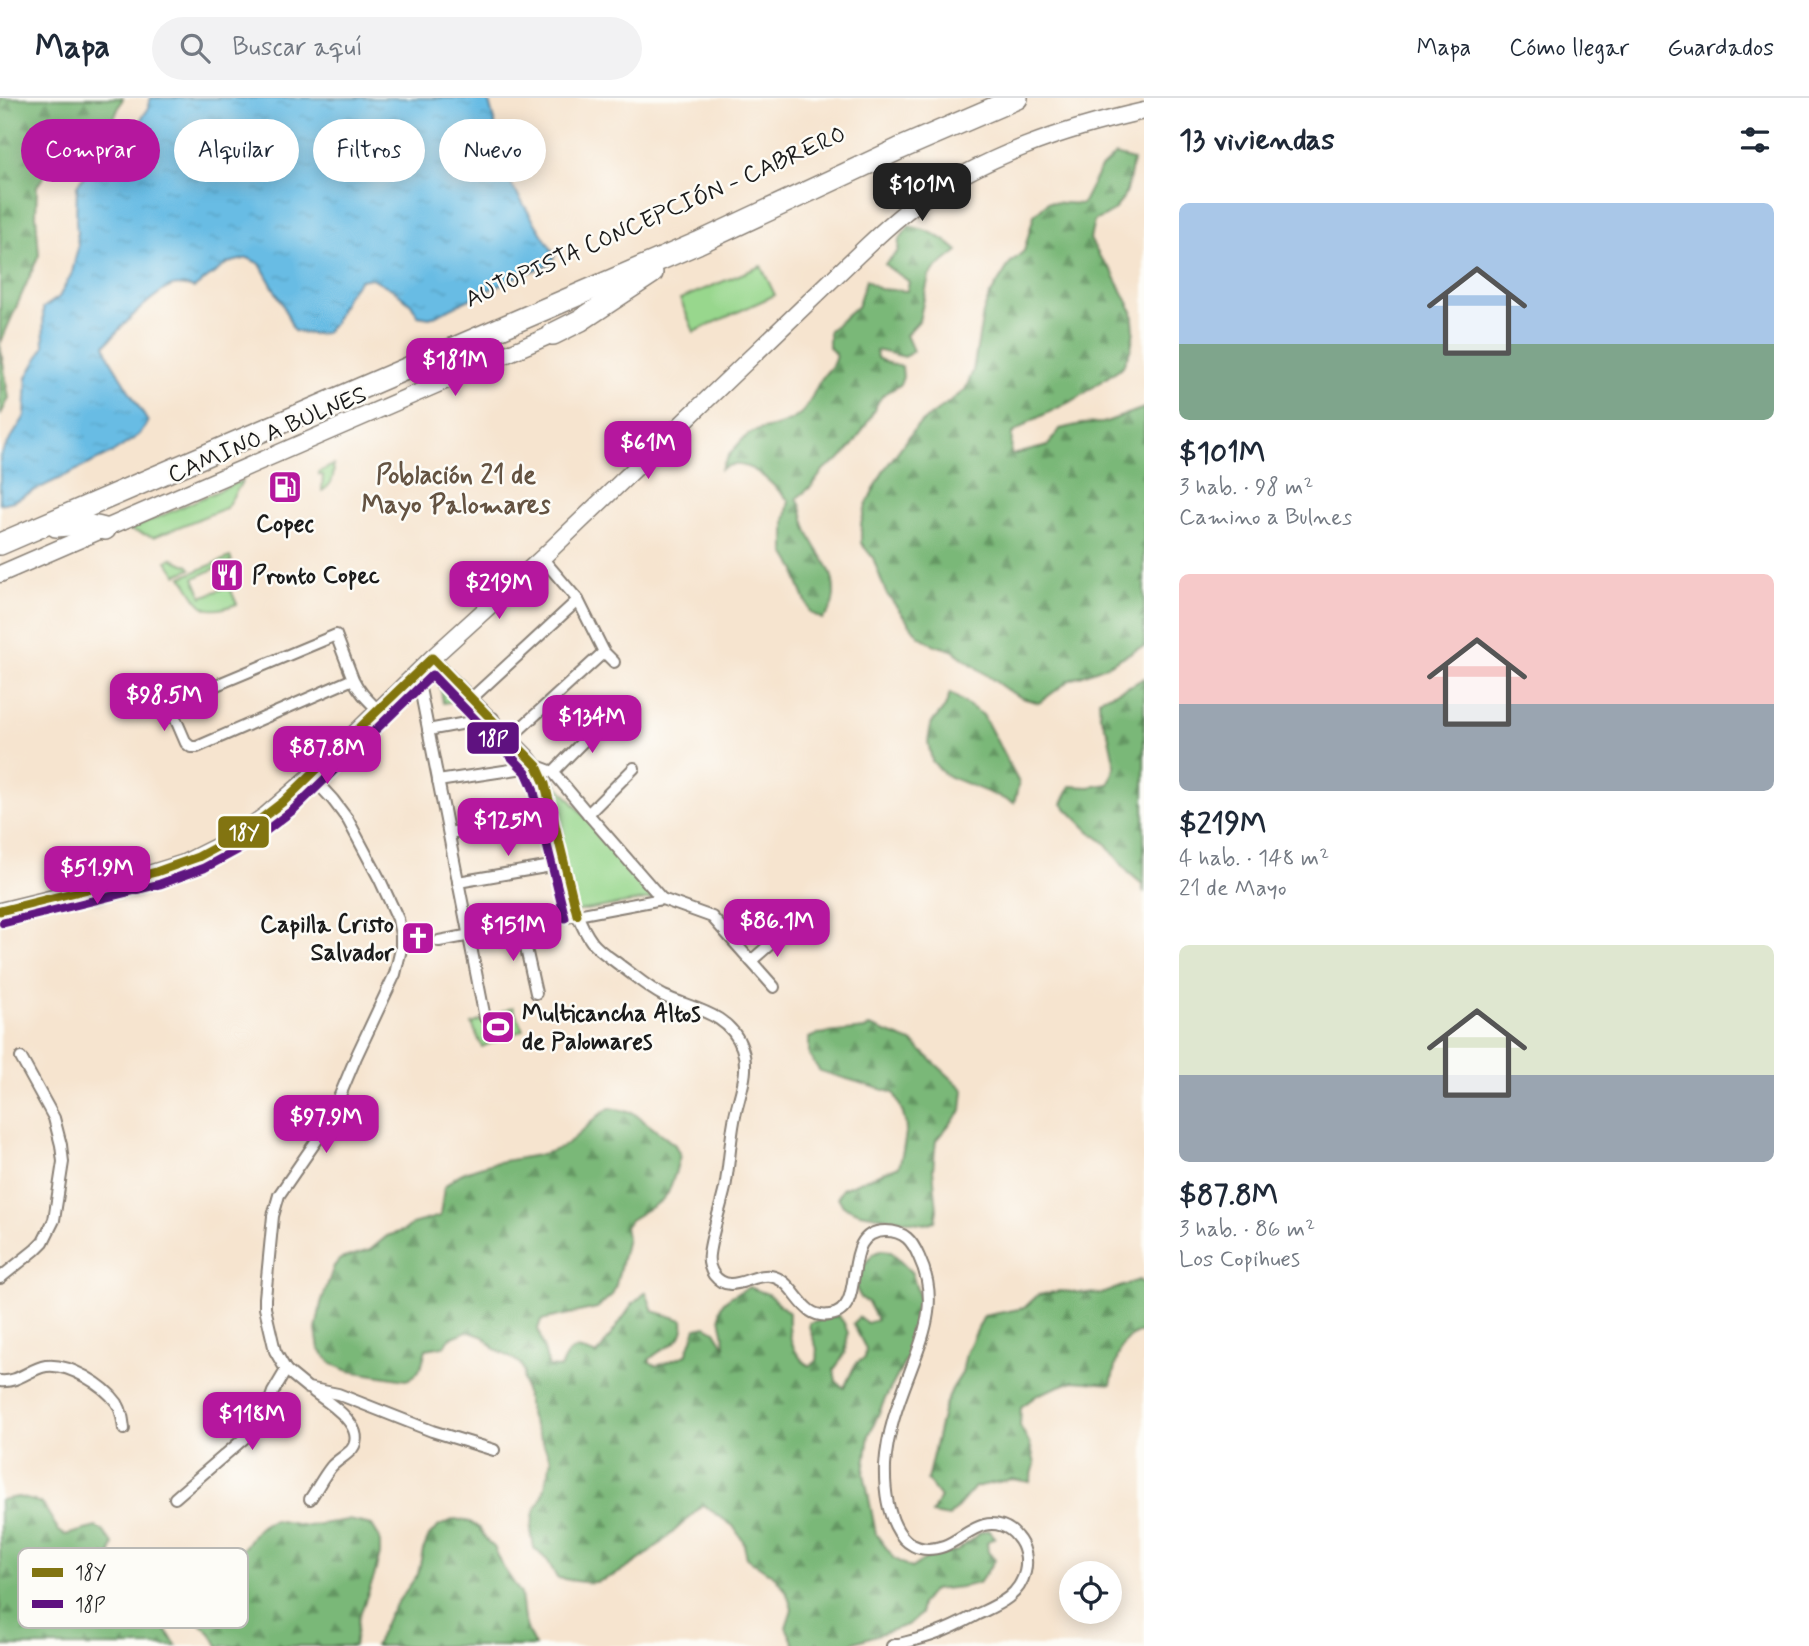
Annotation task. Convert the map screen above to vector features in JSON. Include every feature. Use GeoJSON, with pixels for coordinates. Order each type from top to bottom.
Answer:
{"type":"FeatureCollection","features":[{"type":"Feature","properties":{"kind":"highway","name":"AUTOPISTA CONCEPCIÓN - CABRERO"},"geometry":{"type":"LineString","coordinates":[[0,528],[689,232],[982,98]]}},
{"type":"Feature","properties":{"kind":"highway","name":"AUTOPISTA CONCEPCIÓN - CABRERO"},"geometry":{"type":"LineString","coordinates":[[0,544],[698,243],[899,149],[1017,98]]}},
{"type":"Feature","properties":{"kind":"highway"},"geometry":{"type":"LineString","coordinates":[[552,334],[581,320],[698,243]]}},
{"type":"Feature","properties":{"kind":"highway"},"geometry":{"type":"LineString","coordinates":[[33,529],[77,524],[104,529]]}},
{"type":"Feature","properties":{"kind":"street"},"geometry":{"type":"LineString","coordinates":[[0,911],[156,872],[198,857],[244,831],[284,801],[311,776],[867,246],[917,204],[973,170],[1018,148],[1085,125],[1144,111]]}},
{"type":"Feature","properties":{"kind":"street","name":"CAMINO A BULNES"},"geometry":{"type":"LineString","coordinates":[[0,574],[552,334]]}},
{"type":"Feature","properties":{"kind":"street"},"geometry":{"type":"LineString","coordinates":[[541,558],[578,600],[604,652],[614,662]]}},
{"type":"Feature","properties":{"kind":"street"},"geometry":{"type":"LineString","coordinates":[[473,698],[578,600]]}},
{"type":"Feature","properties":{"kind":"street"},"geometry":{"type":"LineString","coordinates":[[353,679],[197,747],[186,743],[173,713],[173,707],[178,701],[336,635],[359,690],[379,710]]}},
{"type":"Feature","properties":{"kind":"street"},"geometry":{"type":"LineString","coordinates":[[511,737],[604,652]]}},
{"type":"Feature","properties":{"kind":"street"},"geometry":{"type":"LineString","coordinates":[[432,658],[537,765],[545,784],[577,915],[590,939],[600,951],[662,995],[719,1018],[730,1028],[742,1047],[745,1076],[733,1123],[724,1191],[709,1258],[715,1276],[734,1284],[765,1276],[775,1277],[786,1284],[808,1310],[817,1315],[829,1316],[839,1313],[846,1304],[860,1248],[865,1238],[873,1233],[888,1231],[905,1237],[912,1244],[922,1264],[929,1292],[928,1319],[894,1417],[886,1449],[886,1491],[891,1514],[897,1529],[909,1544],[929,1550],[950,1544],[981,1526],[1006,1527],[1014,1532],[1020,1541],[1026,1563],[1021,1583],[1001,1604],[941,1632],[892,1646]]}},
{"type":"Feature","properties":{"kind":"street"},"geometry":{"type":"LineString","coordinates":[[417,673],[485,1017]]}},
{"type":"Feature","properties":{"kind":"street"},"geometry":{"type":"LineString","coordinates":[[553,772],[609,715]]}},
{"type":"Feature","properties":{"kind":"street"},"geometry":{"type":"LineString","coordinates":[[428,730],[493,718]]}},
{"type":"Feature","properties":{"kind":"street"},"geometry":{"type":"LineString","coordinates":[[438,781],[537,765],[553,772],[663,899],[712,916],[774,988]]}},
{"type":"Feature","properties":{"kind":"street"},"geometry":{"type":"LineString","coordinates":[[587,814],[634,768]]}},
{"type":"Feature","properties":{"kind":"street"},"geometry":{"type":"LineString","coordinates":[[310,1499],[330,1468],[352,1448],[355,1434],[345,1415],[286,1370],[275,1351],[265,1308],[273,1216],[284,1186],[319,1137],[338,1100],[394,974],[402,942],[395,911],[354,830],[334,800],[311,776]]}},
{"type":"Feature","properties":{"kind":"street"},"geometry":{"type":"LineString","coordinates":[[449,833],[552,814]]}},
{"type":"Feature","properties":{"kind":"street"},"geometry":{"type":"LineString","coordinates":[[458,883],[563,864]]}},
{"type":"Feature","properties":{"kind":"street"},"geometry":{"type":"LineString","coordinates":[[439,941],[663,899]]}},
{"type":"Feature","properties":{"kind":"street"},"geometry":{"type":"LineString","coordinates":[[521,926],[536,993]]}},
{"type":"Feature","properties":{"kind":"street"},"geometry":{"type":"LineString","coordinates":[[751,961],[783,933]]}},
{"type":"Feature","properties":{"kind":"street"},"geometry":{"type":"LineString","coordinates":[[0,1278],[43,1242],[54,1220],[63,1162],[54,1118],[21,1058]]}},
{"type":"Feature","properties":{"kind":"street"},"geometry":{"type":"LineString","coordinates":[[0,1381],[17,1379],[49,1366],[68,1368],[110,1395],[118,1405],[124,1429]]}},
{"type":"Feature","properties":{"kind":"street"},"geometry":{"type":"LineString","coordinates":[[174,1498],[255,1429],[263,1419],[273,1392],[286,1370]]}},
{"type":"Feature","properties":{"kind":"street"},"geometry":{"type":"LineString","coordinates":[[309,1388],[338,1394],[432,1431],[494,1450]]}},
{"type":"Feature","properties":{"kind":"green space"},"geometry":{"type":"Polygon","coordinates":[[[0,98],[123,98],[114,119],[21,119],[21,182],[40,182],[37,186],[36,215],[39,255],[0,344],[0,98]]]}},
{"type":"Feature","properties":{"kind":"green space"},"geometry":{"type":"Polygon","coordinates":[[[1115,155],[1133,160],[1129,182],[1116,208],[1107,216],[1094,221],[1090,239],[1112,271],[1132,310],[1134,330],[1131,348],[1123,366],[1078,398],[1029,422],[1012,434],[1011,455],[1048,446],[1060,429],[1103,423],[1144,408],[1144,647],[1070,680],[1039,703],[1007,690],[952,650],[919,636],[886,593],[873,558],[861,543],[861,524],[866,505],[884,470],[917,426],[965,390],[973,371],[983,313],[989,297],[1010,263],[1024,251],[1034,215],[1048,202],[1082,204],[1100,169],[1115,155]]]}},
{"type":"Feature","properties":{"kind":"green space"},"geometry":{"type":"Polygon","coordinates":[[[909,226],[935,235],[958,251],[929,276],[919,321],[906,335],[913,351],[905,357],[876,350],[877,358],[902,367],[900,385],[883,395],[853,445],[840,459],[824,469],[812,486],[797,498],[811,538],[828,567],[833,584],[832,606],[822,619],[810,612],[797,580],[796,570],[785,552],[785,521],[789,501],[750,468],[731,465],[721,469],[735,448],[749,434],[790,421],[805,410],[835,359],[836,355],[829,347],[829,330],[857,307],[866,280],[879,289],[907,291],[909,282],[885,264],[898,251],[899,240],[909,226]]]}},
{"type":"Feature","properties":{"kind":"green space"},"geometry":{"type":"Polygon","coordinates":[[[761,266],[775,295],[694,332],[680,299],[761,266]]]}},
{"type":"Feature","properties":{"kind":"green space"},"geometry":{"type":"Polygon","coordinates":[[[0,345],[9,398],[0,416],[0,345]]]}},
{"type":"Feature","properties":{"kind":"green space"},"geometry":{"type":"Polygon","coordinates":[[[333,465],[332,480],[322,491],[323,475],[319,475],[319,472],[333,465]]]}},
{"type":"Feature","properties":{"kind":"green space"},"geometry":{"type":"Polygon","coordinates":[[[243,480],[226,508],[154,537],[129,530],[243,480]]]}},
{"type":"Feature","properties":{"kind":"green space"},"geometry":{"type":"Polygon","coordinates":[[[230,557],[232,561],[194,578],[202,597],[229,586],[237,604],[208,609],[198,601],[182,577],[230,557]]]}},
{"type":"Feature","properties":{"kind":"green space"},"geometry":{"type":"Polygon","coordinates":[[[171,558],[191,569],[177,575],[167,561],[171,558]]]}},
{"type":"Feature","properties":{"kind":"green space"},"geometry":{"type":"Polygon","coordinates":[[[438,673],[464,699],[443,703],[438,673]]]}},
{"type":"Feature","properties":{"kind":"green space"},"geometry":{"type":"Polygon","coordinates":[[[1144,678],[1144,893],[1141,883],[1128,872],[1105,843],[1062,804],[1070,786],[1109,784],[1115,766],[1108,733],[1100,715],[1099,699],[1144,678]]]}},
{"type":"Feature","properties":{"kind":"green space"},"geometry":{"type":"Polygon","coordinates":[[[950,693],[983,715],[1019,783],[1014,803],[945,775],[932,761],[928,742],[931,724],[945,707],[950,693]]]}},
{"type":"Feature","properties":{"kind":"green space"},"geometry":{"type":"Polygon","coordinates":[[[532,762],[545,771],[657,898],[573,912],[532,762]]]}},
{"type":"Feature","properties":{"kind":"green space","name":"Multicancha Altos de Palomares"},"geometry":{"type":"Polygon","coordinates":[[[513,1007],[523,1030],[482,1047],[472,1024],[513,1007]]]}},
{"type":"Feature","properties":{"kind":"green space"},"geometry":{"type":"Polygon","coordinates":[[[870,1026],[912,1042],[964,1090],[962,1110],[936,1140],[933,1169],[937,1210],[935,1221],[925,1224],[860,1213],[843,1206],[838,1197],[842,1189],[899,1166],[906,1137],[905,1121],[894,1093],[820,1071],[809,1056],[809,1038],[818,1034],[865,1029],[870,1026]]]}},
{"type":"Feature","properties":{"kind":"green space"},"geometry":{"type":"Polygon","coordinates":[[[610,1108],[632,1112],[675,1145],[680,1155],[668,1193],[661,1201],[630,1220],[625,1227],[627,1238],[612,1295],[597,1308],[541,1320],[538,1329],[549,1367],[560,1368],[567,1355],[574,1350],[584,1350],[597,1355],[632,1305],[646,1292],[653,1311],[683,1320],[683,1329],[677,1340],[648,1361],[657,1366],[686,1355],[696,1328],[706,1326],[715,1331],[725,1347],[721,1307],[729,1298],[749,1287],[768,1294],[789,1313],[789,1329],[794,1349],[809,1366],[817,1361],[818,1355],[809,1323],[838,1315],[848,1333],[845,1353],[834,1370],[836,1381],[844,1388],[856,1363],[865,1358],[866,1349],[853,1324],[859,1317],[867,1323],[877,1320],[868,1302],[861,1298],[856,1288],[860,1269],[873,1254],[882,1250],[891,1252],[912,1273],[923,1311],[916,1341],[869,1435],[864,1473],[876,1534],[894,1558],[911,1568],[927,1558],[957,1551],[981,1532],[989,1530],[995,1537],[987,1542],[988,1552],[995,1560],[979,1583],[933,1590],[921,1604],[921,1614],[907,1625],[848,1646],[795,1646],[786,1627],[792,1609],[786,1591],[775,1577],[747,1558],[743,1541],[733,1526],[703,1505],[653,1550],[610,1577],[595,1582],[557,1578],[548,1561],[534,1548],[531,1530],[534,1512],[543,1495],[551,1460],[531,1418],[523,1380],[524,1371],[520,1363],[495,1349],[484,1337],[467,1331],[450,1338],[444,1346],[426,1349],[418,1372],[406,1380],[349,1371],[332,1364],[319,1349],[316,1330],[321,1303],[334,1266],[340,1259],[370,1250],[387,1236],[405,1230],[412,1224],[440,1216],[444,1187],[457,1176],[486,1165],[556,1149],[569,1142],[610,1108]]]}},
{"type":"Feature","properties":{"kind":"green space"},"geometry":{"type":"Polygon","coordinates":[[[1139,1280],[1144,1284],[1144,1332],[1135,1334],[1123,1344],[1111,1384],[1073,1381],[1039,1394],[1021,1407],[1020,1426],[1030,1444],[1035,1464],[1030,1482],[1012,1479],[975,1487],[949,1517],[932,1514],[940,1497],[927,1480],[944,1407],[962,1373],[966,1353],[984,1316],[1024,1308],[1038,1295],[1060,1291],[1101,1294],[1139,1280]]]}},
{"type":"Feature","properties":{"kind":"green space"},"geometry":{"type":"Polygon","coordinates":[[[18,1497],[42,1503],[59,1531],[65,1535],[96,1527],[103,1531],[113,1544],[112,1548],[18,1548],[18,1628],[164,1628],[177,1646],[0,1646],[0,1500],[18,1497]]]}},
{"type":"Feature","properties":{"kind":"green space"},"geometry":{"type":"Polygon","coordinates":[[[455,1519],[470,1522],[479,1528],[494,1547],[503,1567],[521,1594],[524,1619],[535,1646],[375,1646],[389,1614],[418,1574],[429,1536],[439,1526],[455,1519]]]}},
{"type":"Feature","properties":{"kind":"green space"},"geometry":{"type":"Polygon","coordinates":[[[274,1520],[307,1526],[348,1520],[372,1525],[380,1538],[380,1554],[359,1617],[354,1646],[218,1646],[204,1628],[248,1628],[248,1548],[243,1548],[259,1527],[274,1520]]]}},
{"type":"Feature","properties":{"kind":"water"},"geometry":{"type":"Polygon","coordinates":[[[150,98],[488,98],[494,119],[439,119],[439,182],[510,182],[555,255],[550,264],[430,318],[418,316],[411,304],[397,292],[372,278],[360,280],[347,295],[334,323],[325,333],[294,331],[260,264],[248,258],[228,263],[194,288],[181,285],[163,290],[127,321],[105,345],[111,361],[148,422],[139,435],[114,452],[13,501],[0,504],[0,456],[25,416],[27,377],[44,347],[43,308],[59,297],[72,273],[78,247],[77,185],[79,182],[160,182],[160,119],[141,119],[149,108],[150,98]]]}},
{"type":"Feature","properties":{"kind":"transit line","name":"18Y"},"geometry":{"type":"LineString","coordinates":[[0,911],[156,872],[198,857],[244,832],[284,801],[432,658],[537,766],[545,784],[577,915]]}},
{"type":"Feature","properties":{"kind":"transit line","name":"18P"},"geometry":{"type":"LineString","coordinates":[[3,923],[160,884],[204,868],[250,843],[293,810],[432,675],[526,772],[533,788],[565,918]]}},
{"type":"Feature","properties":{"kind":"place","name":"Copec"},"geometry":{"type":"Point","coordinates":[285,487]}},
{"type":"Feature","properties":{"kind":"place","name":"Pronto Copec"},"geometry":{"type":"Point","coordinates":[227,575]}},
{"type":"Feature","properties":{"kind":"place","name":"Capilla Cristo Salvador"},"geometry":{"type":"Point","coordinates":[418,938]}},
{"type":"Feature","properties":{"kind":"place","name":"Multicancha Altos de Palomares"},"geometry":{"type":"Point","coordinates":[498,1027]}},
{"type":"Feature","properties":{"kind":"district","name":"Población 21 de Mayo Palomares"},"geometry":{"type":"Point","coordinates":[456,489]}}]}
